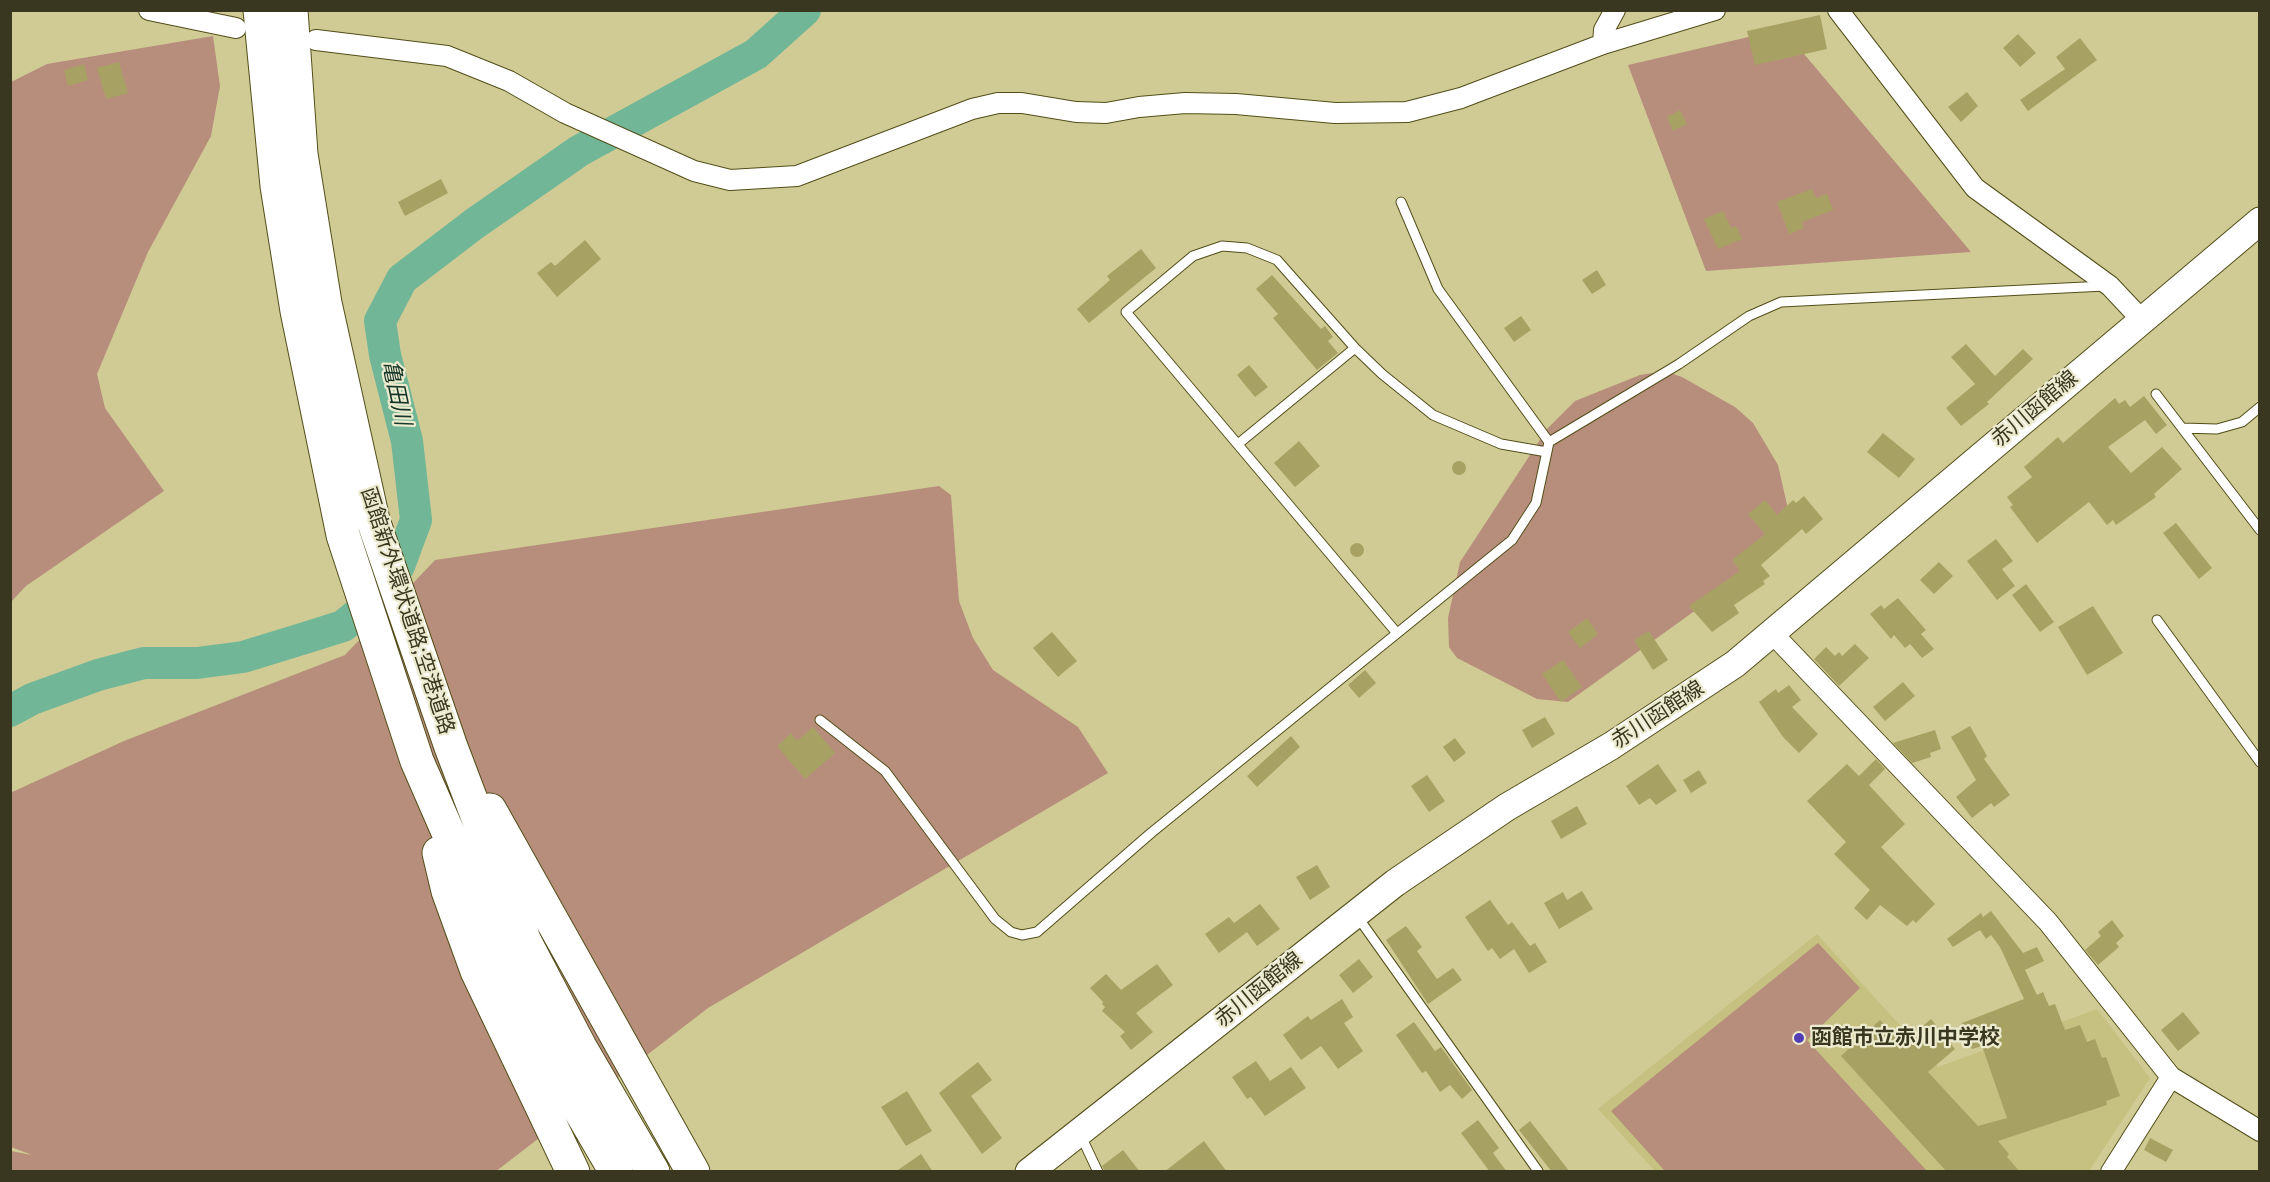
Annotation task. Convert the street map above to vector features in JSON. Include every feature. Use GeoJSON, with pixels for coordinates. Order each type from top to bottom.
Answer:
{"type":"FeatureCollection","features":[{"type":"Feature","properties":{"kind":"highway","name":"函館新外環状道路;空港道路"},"geometry":{"type":"LineString","coordinates":[[291,10],[301,154],[325,303],[373,520],[451,747],[525,942],[580,1047],[653,1172]]}},
{"type":"Feature","properties":{"kind":"highway","name":"函館新外環状道路;空港道路"},"geometry":{"type":"LineString","coordinates":[[248,19],[297,310],[343,535],[417,761],[512,979],[557,1071],[616,1172]]}},
{"type":"Feature","properties":{"kind":"highway"},"geometry":{"type":"LineString","coordinates":[[451,747],[511,844],[693,1172]]}},
{"type":"Feature","properties":{"kind":"highway"},"geometry":{"type":"LineString","coordinates":[[417,761],[448,891],[477,971],[573,1172]]}},
{"type":"Feature","properties":{"kind":"main road","name":"赤川函館線"},"geometry":{"type":"LineString","coordinates":[[1029,1172],[1354,913],[1507,807],[1677,704],[1735,664],[2259,221]]}},
{"type":"Feature","properties":{"kind":"street"},"geometry":{"type":"LineString","coordinates":[[148,10],[248,19]]}},
{"type":"Feature","properties":{"kind":"street"},"geometry":{"type":"LineString","coordinates":[[1603,44],[1604,30],[1615,10]]}},
{"type":"Feature","properties":{"kind":"street"},"geometry":{"type":"LineString","coordinates":[[316,40],[447,56],[509,81],[565,113],[694,171],[730,180],[797,176],[972,109],[998,103],[1022,103],[1076,112],[1106,113],[1139,107],[1185,103],[1236,104],[1335,113],[1407,112],[1461,98],[1603,44],[1715,10]]}},
{"type":"Feature","properties":{"kind":"street"},"geometry":{"type":"LineString","coordinates":[[1838,10],[1975,188],[2110,286],[2141,319]]}},
{"type":"Feature","properties":{"kind":"street"},"geometry":{"type":"LineString","coordinates":[[1772,633],[2049,922],[2171,1077],[2259,1131]]}},
{"type":"Feature","properties":{"kind":"street"},"geometry":{"type":"LineString","coordinates":[[2111,1172],[2171,1077]]}},
{"type":"Feature","properties":{"kind":"lane"},"geometry":{"type":"LineString","coordinates":[[820,720],[885,771],[995,919],[1011,932],[1022,935],[1037,932],[1151,833],[1512,540],[1536,503],[1549,442],[1438,289],[1401,202]]}},
{"type":"Feature","properties":{"kind":"lane"},"geometry":{"type":"LineString","coordinates":[[1396,632],[1126,312],[1193,256],[1222,246],[1247,248],[1277,260],[1355,348],[1382,374],[1433,415],[1501,444],[1547,452]]}},
{"type":"Feature","properties":{"kind":"lane"},"geometry":{"type":"LineString","coordinates":[[1549,442],[1679,364],[1749,316],[1780,302],[2110,286]]}},
{"type":"Feature","properties":{"kind":"lane"},"geometry":{"type":"LineString","coordinates":[[1238,444],[1355,348]]}},
{"type":"Feature","properties":{"kind":"lane"},"geometry":{"type":"LineString","coordinates":[[2156,394],[2259,530]]}},
{"type":"Feature","properties":{"kind":"lane"},"geometry":{"type":"LineString","coordinates":[[2182,428],[2217,429],[2242,422],[2259,407]]}},
{"type":"Feature","properties":{"kind":"lane"},"geometry":{"type":"LineString","coordinates":[[2157,620],[2259,762]]}},
{"type":"Feature","properties":{"kind":"lane"},"geometry":{"type":"LineString","coordinates":[[1354,913],[1538,1171]]}},
{"type":"Feature","properties":{"kind":"lane"},"geometry":{"type":"LineString","coordinates":[[1080,1132],[1098,1172]]}},
{"type":"Feature","properties":{"kind":"shaded area"},"geometry":{"type":"Polygon","coordinates":[[[1783,29],[1971,252],[1706,271],[1628,65],[1783,29]]]}},
{"type":"Feature","properties":{"kind":"shaded area"},"geometry":{"type":"Polygon","coordinates":[[[213,36],[220,86],[211,136],[148,252],[97,374],[105,408],[164,491],[26,586],[11,602],[11,82],[47,64],[213,36]]]}},
{"type":"Feature","properties":{"kind":"shaded area"},"geometry":{"type":"Polygon","coordinates":[[[1665,371],[1682,377],[1735,407],[1753,423],[1778,465],[1788,509],[1760,564],[1568,702],[1537,699],[1457,658],[1449,647],[1448,618],[1460,562],[1547,429],[1575,401],[1640,375],[1665,371]]]}},
{"type":"Feature","properties":{"kind":"shaded area"},"geometry":{"type":"Polygon","coordinates":[[[939,486],[951,495],[959,601],[973,638],[993,670],[1078,727],[1108,773],[708,1008],[495,1172],[11,1171],[11,1151],[32,1155],[11,1147],[10,793],[124,741],[345,655],[435,560],[939,486]]]}},
{"type":"Feature","properties":{"kind":"shaded area","name":"函館市立赤川中学校"},"geometry":{"type":"Polygon","coordinates":[[[1817,934],[1938,1067],[2097,1009],[2150,1078],[2089,1171],[1655,1171],[1598,1109],[1817,934]]]}},
{"type":"Feature","properties":{"kind":"shaded area"},"geometry":{"type":"Polygon","coordinates":[[[1818,943],[1860,988],[1807,1040],[1927,1171],[1665,1171],[1611,1111],[1818,943]]]}},
{"type":"Feature","properties":{"kind":"building"},"geometry":{"type":"Polygon","coordinates":[[[1820,15],[1827,49],[1755,65],[1747,31],[1820,15]]]}},
{"type":"Feature","properties":{"kind":"building"},"geometry":{"type":"Polygon","coordinates":[[[2018,34],[2036,53],[2020,67],[2003,48],[2018,34]]]}},
{"type":"Feature","properties":{"kind":"building"},"geometry":{"type":"Polygon","coordinates":[[[2080,38],[2097,60],[2028,111],[2020,100],[2065,69],[2056,57],[2080,38]]]}},
{"type":"Feature","properties":{"kind":"building"},"geometry":{"type":"Polygon","coordinates":[[[119,62],[128,93],[106,99],[97,68],[119,62]]]}},
{"type":"Feature","properties":{"kind":"building"},"geometry":{"type":"Polygon","coordinates":[[[84,64],[88,80],[68,86],[64,70],[84,64]]]}},
{"type":"Feature","properties":{"kind":"building"},"geometry":{"type":"Polygon","coordinates":[[[1967,92],[1978,106],[1961,122],[1948,107],[1967,92]]]}},
{"type":"Feature","properties":{"kind":"building"},"geometry":{"type":"Polygon","coordinates":[[[1680,110],[1687,124],[1673,131],[1667,117],[1680,110]]]}},
{"type":"Feature","properties":{"kind":"building"},"geometry":{"type":"Polygon","coordinates":[[[441,179],[448,193],[405,216],[398,202],[441,179]]]}},
{"type":"Feature","properties":{"kind":"building"},"geometry":{"type":"Polygon","coordinates":[[[1812,189],[1816,198],[1827,194],[1833,210],[1802,222],[1804,228],[1789,234],[1777,202],[1812,189]]]}},
{"type":"Feature","properties":{"kind":"building"},"geometry":{"type":"Polygon","coordinates":[[[1723,211],[1731,228],[1736,226],[1742,239],[1718,249],[1704,219],[1723,211]]]}},
{"type":"Feature","properties":{"kind":"building"},"geometry":{"type":"Polygon","coordinates":[[[585,240],[601,259],[557,297],[537,273],[551,262],[555,266],[585,240]]]}},
{"type":"Feature","properties":{"kind":"building"},"geometry":{"type":"Polygon","coordinates":[[[1141,249],[1156,268],[1089,323],[1077,309],[1110,280],[1107,276],[1141,249]]]}},
{"type":"Feature","properties":{"kind":"building"},"geometry":{"type":"Polygon","coordinates":[[[1597,270],[1606,285],[1592,294],[1582,280],[1597,270]]]}},
{"type":"Feature","properties":{"kind":"building"},"geometry":{"type":"Polygon","coordinates":[[[1272,275],[1321,329],[1325,326],[1333,337],[1328,341],[1338,353],[1317,370],[1273,318],[1278,314],[1256,289],[1272,275]]]}},
{"type":"Feature","properties":{"kind":"building"},"geometry":{"type":"Polygon","coordinates":[[[1521,316],[1531,330],[1514,342],[1504,328],[1521,316]]]}},
{"type":"Feature","properties":{"kind":"building"},"geometry":{"type":"Polygon","coordinates":[[[1966,344],[1995,376],[2023,349],[2033,359],[1987,402],[1989,404],[1961,426],[1946,408],[1975,384],[1951,357],[1966,344]]]}},
{"type":"Feature","properties":{"kind":"building"},"geometry":{"type":"Polygon","coordinates":[[[1249,365],[1268,387],[1255,397],[1237,375],[1249,365]]]}},
{"type":"Feature","properties":{"kind":"building"},"geometry":{"type":"Polygon","coordinates":[[[2144,396],[2167,425],[2156,434],[2145,420],[2108,447],[2131,473],[2162,447],[2182,469],[2154,494],[2156,497],[2116,525],[2113,520],[2107,525],[2089,502],[2037,543],[2010,507],[2013,505],[2007,497],[2032,477],[2024,467],[2058,437],[2063,443],[2115,398],[2119,404],[2125,400],[2130,407],[2144,396]]]}},
{"type":"Feature","properties":{"kind":"building"},"geometry":{"type":"Polygon","coordinates":[[[1883,433],[1915,459],[1899,478],[1867,452],[1883,433]]]}},
{"type":"Feature","properties":{"kind":"building"},"geometry":{"type":"Polygon","coordinates":[[[1299,441],[1320,466],[1295,487],[1274,463],[1299,441]]]}},
{"type":"Feature","properties":{"kind":"building"},"geometry":{"type":"Polygon","coordinates":[[[1456,461],[1462,461],[1466,468],[1462,475],[1456,475],[1452,471],[1452,465],[1456,461]]]}},
{"type":"Feature","properties":{"kind":"building"},"geometry":{"type":"Polygon","coordinates":[[[1804,496],[1823,519],[1806,534],[1802,529],[1761,565],[1770,576],[1763,581],[1765,584],[1734,605],[1739,613],[1712,632],[1689,606],[1740,571],[1732,560],[1765,534],[1748,514],[1765,500],[1777,515],[1793,500],[1796,503],[1804,496]]]}},
{"type":"Feature","properties":{"kind":"building"},"geometry":{"type":"Polygon","coordinates":[[[2176,523],[2212,568],[2199,579],[2163,533],[2176,523]]]}},
{"type":"Feature","properties":{"kind":"building"},"geometry":{"type":"Polygon","coordinates":[[[1996,539],[2013,561],[2002,569],[2015,586],[1997,600],[1967,561],[1996,539]]]}},
{"type":"Feature","properties":{"kind":"building"},"geometry":{"type":"Polygon","coordinates":[[[1354,543],[1360,543],[1364,550],[1360,557],[1354,557],[1350,553],[1350,547],[1354,543]]]}},
{"type":"Feature","properties":{"kind":"building"},"geometry":{"type":"Polygon","coordinates":[[[1939,562],[1953,576],[1934,594],[1920,580],[1939,562]]]}},
{"type":"Feature","properties":{"kind":"building"},"geometry":{"type":"Polygon","coordinates":[[[2026,584],[2054,622],[2040,632],[2012,595],[2026,584]]]}},
{"type":"Feature","properties":{"kind":"building"},"geometry":{"type":"Polygon","coordinates":[[[1898,598],[1926,630],[1921,634],[1934,649],[1922,658],[1910,644],[1905,648],[1894,635],[1891,639],[1870,614],[1881,605],[1884,609],[1898,598]]]}},
{"type":"Feature","properties":{"kind":"building"},"geometry":{"type":"Polygon","coordinates":[[[2093,606],[2123,653],[2087,675],[2058,627],[2093,606]]]}},
{"type":"Feature","properties":{"kind":"building"},"geometry":{"type":"Polygon","coordinates":[[[1587,618],[1598,634],[1580,648],[1568,632],[1587,618]]]}},
{"type":"Feature","properties":{"kind":"building"},"geometry":{"type":"Polygon","coordinates":[[[1649,631],[1668,660],[1653,670],[1634,640],[1649,631]]]}},
{"type":"Feature","properties":{"kind":"building"},"geometry":{"type":"Polygon","coordinates":[[[1052,632],[1077,661],[1058,677],[1033,648],[1052,632]]]}},
{"type":"Feature","properties":{"kind":"building"},"geometry":{"type":"Polygon","coordinates":[[[1855,644],[1869,658],[1839,686],[1814,659],[1826,647],[1835,656],[1839,652],[1842,656],[1855,644]]]}},
{"type":"Feature","properties":{"kind":"building"},"geometry":{"type":"Polygon","coordinates":[[[1563,660],[1582,687],[1561,702],[1542,674],[1563,660]]]}},
{"type":"Feature","properties":{"kind":"building"},"geometry":{"type":"Polygon","coordinates":[[[1365,670],[1376,683],[1359,698],[1348,685],[1365,670]]]}},
{"type":"Feature","properties":{"kind":"building"},"geometry":{"type":"Polygon","coordinates":[[[1903,682],[1915,696],[1885,721],[1873,707],[1903,682]]]}},
{"type":"Feature","properties":{"kind":"building"},"geometry":{"type":"Polygon","coordinates":[[[1789,685],[1801,700],[1792,707],[1818,734],[1799,753],[1783,737],[1759,702],[1776,689],[1778,693],[1789,685]]]}},
{"type":"Feature","properties":{"kind":"building"},"geometry":{"type":"Polygon","coordinates":[[[1545,717],[1555,734],[1532,748],[1522,730],[1545,717]]]}},
{"type":"Feature","properties":{"kind":"building"},"geometry":{"type":"Polygon","coordinates":[[[1970,726],[1987,756],[1984,759],[2010,795],[1994,807],[1991,803],[1972,818],[1956,797],[1976,780],[1951,737],[1970,726]]]}},
{"type":"Feature","properties":{"kind":"building"},"geometry":{"type":"Polygon","coordinates":[[[813,727],[835,753],[805,779],[777,746],[791,733],[797,741],[813,727]]]}},
{"type":"Feature","properties":{"kind":"building"},"geometry":{"type":"Polygon","coordinates":[[[1935,730],[1941,749],[1930,753],[1931,757],[1912,763],[1893,743],[1935,730]]]}},
{"type":"Feature","properties":{"kind":"building"},"geometry":{"type":"Polygon","coordinates":[[[1291,736],[1300,747],[1257,787],[1247,776],[1291,736]]]}},
{"type":"Feature","properties":{"kind":"building"},"geometry":{"type":"Polygon","coordinates":[[[1455,738],[1466,753],[1454,762],[1443,747],[1455,738]]]}},
{"type":"Feature","properties":{"kind":"building"},"geometry":{"type":"Polygon","coordinates":[[[1876,759],[1885,769],[1869,785],[1905,824],[1881,847],[1935,904],[1916,923],[1913,920],[1907,926],[1880,905],[1867,920],[1854,908],[1870,890],[1834,854],[1846,842],[1807,801],[1847,764],[1859,776],[1876,759]]]}},
{"type":"Feature","properties":{"kind":"building"},"geometry":{"type":"Polygon","coordinates":[[[1658,764],[1677,791],[1656,805],[1650,798],[1639,805],[1626,786],[1658,764]]]}},
{"type":"Feature","properties":{"kind":"building"},"geometry":{"type":"Polygon","coordinates":[[[1699,770],[1707,783],[1691,793],[1683,780],[1699,770]]]}},
{"type":"Feature","properties":{"kind":"building"},"geometry":{"type":"Polygon","coordinates":[[[1427,775],[1445,801],[1429,812],[1411,786],[1427,775]]]}},
{"type":"Feature","properties":{"kind":"building"},"geometry":{"type":"Polygon","coordinates":[[[1577,806],[1587,824],[1561,839],[1551,821],[1577,806]]]}},
{"type":"Feature","properties":{"kind":"building"},"geometry":{"type":"Polygon","coordinates":[[[1317,865],[1330,887],[1310,900],[1296,877],[1317,865]]]}},
{"type":"Feature","properties":{"kind":"building"},"geometry":{"type":"Polygon","coordinates":[[[1582,891],[1593,909],[1559,929],[1544,903],[1563,892],[1567,900],[1582,891]]]}},
{"type":"Feature","properties":{"kind":"building"},"geometry":{"type":"Polygon","coordinates":[[[1490,900],[1508,925],[1512,922],[1530,946],[1535,943],[1547,962],[1529,973],[1514,949],[1500,959],[1492,948],[1488,951],[1465,917],[1490,900]]]}},
{"type":"Feature","properties":{"kind":"building"},"geometry":{"type":"Polygon","coordinates":[[[1260,904],[1280,929],[1257,946],[1247,932],[1219,953],[1205,934],[1229,917],[1234,923],[1260,904]]]}},
{"type":"Feature","properties":{"kind":"building"},"geometry":{"type":"Polygon","coordinates":[[[1991,911],[2023,953],[2037,947],[2044,961],[2025,970],[2037,995],[2043,992],[2049,1006],[2055,1004],[2065,1030],[2080,1025],[2087,1042],[2095,1039],[2102,1058],[2106,1057],[2120,1096],[2106,1101],[2107,1105],[1998,1141],[2009,1154],[2007,1157],[2020,1172],[1947,1172],[1841,1056],[1880,1020],[1902,1044],[1931,1019],[1955,1049],[1928,1072],[1978,1126],[2007,1118],[1982,1046],[1972,1049],[1962,1023],[2024,999],[2000,947],[1991,935],[1986,939],[1980,930],[1953,947],[1947,939],[1981,913],[1983,917],[1991,911]]]}},
{"type":"Feature","properties":{"kind":"building"},"geometry":{"type":"Polygon","coordinates":[[[2112,920],[2124,936],[2116,943],[2119,947],[2098,965],[2085,950],[2101,936],[2098,932],[2112,920]]]}},
{"type":"Feature","properties":{"kind":"building"},"geometry":{"type":"Polygon","coordinates":[[[1406,926],[1422,947],[1417,951],[1437,979],[1453,968],[1462,980],[1428,1004],[1386,940],[1406,926]]]}},
{"type":"Feature","properties":{"kind":"building"},"geometry":{"type":"Polygon","coordinates":[[[1359,959],[1373,977],[1353,993],[1339,975],[1359,959]]]}},
{"type":"Feature","properties":{"kind":"building"},"geometry":{"type":"Polygon","coordinates":[[[1157,964],[1173,985],[1136,1013],[1153,1032],[1131,1050],[1120,1036],[1125,1032],[1102,1011],[1105,1007],[1103,1002],[1090,988],[1106,974],[1121,990],[1157,964]]]}},
{"type":"Feature","properties":{"kind":"building"},"geometry":{"type":"Polygon","coordinates":[[[1342,999],[1353,1017],[1344,1023],[1363,1051],[1338,1069],[1321,1046],[1301,1060],[1283,1035],[1308,1016],[1311,1020],[1342,999]]]}},
{"type":"Feature","properties":{"kind":"building"},"geometry":{"type":"Polygon","coordinates":[[[2183,1012],[2200,1033],[2178,1051],[2161,1030],[2183,1012]]]}},
{"type":"Feature","properties":{"kind":"building"},"geometry":{"type":"Polygon","coordinates":[[[1414,1022],[1435,1051],[1441,1047],[1472,1090],[1462,1099],[1450,1085],[1440,1092],[1426,1071],[1422,1073],[1396,1035],[1414,1022]]]}},
{"type":"Feature","properties":{"kind":"building"},"geometry":{"type":"Polygon","coordinates":[[[1256,1061],[1270,1081],[1291,1067],[1306,1088],[1265,1116],[1251,1097],[1247,1099],[1232,1077],[1256,1061]]]}},
{"type":"Feature","properties":{"kind":"building"},"geometry":{"type":"Polygon","coordinates":[[[978,1062],[992,1080],[971,1096],[1002,1138],[982,1154],[939,1093],[978,1062]]]}},
{"type":"Feature","properties":{"kind":"building"},"geometry":{"type":"Polygon","coordinates":[[[907,1091],[932,1131],[906,1146],[881,1107],[907,1091]]]}},
{"type":"Feature","properties":{"kind":"building"},"geometry":{"type":"Polygon","coordinates":[[[1478,1120],[1499,1148],[1493,1153],[1507,1172],[1490,1172],[1461,1133],[1478,1120]]]}},
{"type":"Feature","properties":{"kind":"building"},"geometry":{"type":"Polygon","coordinates":[[[1530,1121],[1570,1172],[1552,1172],[1519,1130],[1530,1121]]]}},
{"type":"Feature","properties":{"kind":"building"},"geometry":{"type":"Polygon","coordinates":[[[2150,1138],[2173,1150],[2166,1162],[2144,1150],[2150,1138]]]}},
{"type":"Feature","properties":{"kind":"building"},"geometry":{"type":"Polygon","coordinates":[[[1204,1141],[1227,1172],[1164,1172],[1204,1141]]]}},
{"type":"Feature","properties":{"kind":"building"},"geometry":{"type":"Polygon","coordinates":[[[1123,1150],[1140,1172],[1105,1172],[1102,1166],[1123,1150]]]}},
{"type":"Feature","properties":{"kind":"building"},"geometry":{"type":"Polygon","coordinates":[[[921,1154],[933,1172],[895,1172],[921,1154]]]}},
{"type":"Feature","properties":{"kind":"waterway","name":"亀田川"},"geometry":{"type":"LineString","coordinates":[[10,711],[32,699],[98,675],[144,663],[197,663],[243,657],[343,626],[374,601],[399,566],[416,520],[407,441],[385,355],[380,321],[402,279],[474,224],[579,151],[756,54],[805,10]]}},
{"type":"Feature","properties":{"kind":"place","name":"函館市立赤川中学校"},"geometry":{"type":"Point","coordinates":[1799,1038]}}]}
